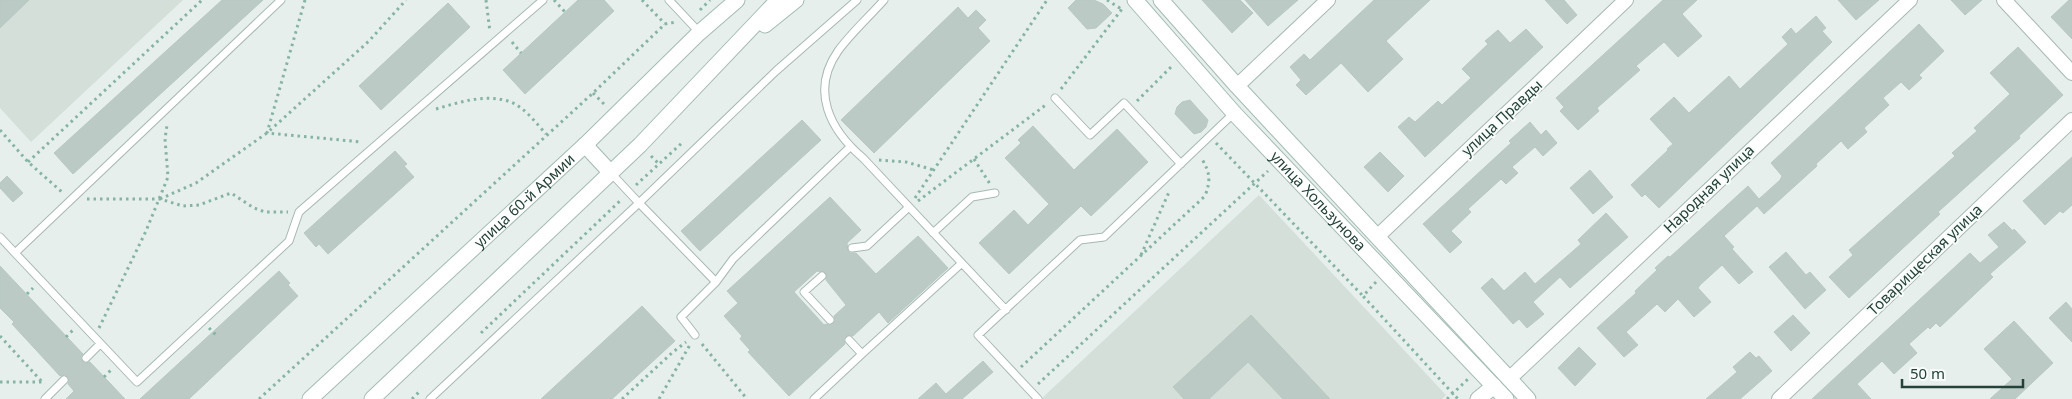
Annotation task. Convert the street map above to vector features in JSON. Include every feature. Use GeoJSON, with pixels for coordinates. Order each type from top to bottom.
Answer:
{"type":"FeatureCollection","features":[{"type":"Feature","properties":{"kind":"main road","name":"улица 60-й Армии"},"geometry":{"type":"LineString","coordinates":[[310,399],[585,145],[700,33],[737,0]]}},
{"type":"Feature","properties":{"kind":"main road"},"geometry":{"type":"LineString","coordinates":[[372,399],[640,145],[778,0]]}},
{"type":"Feature","properties":{"kind":"main road"},"geometry":{"type":"LineString","coordinates":[[726,55],[796,0]]}},
{"type":"Feature","properties":{"kind":"main road","name":"улица Хользунова"},"geometry":{"type":"LineString","coordinates":[[1135,0],[1178,59],[1234,113],[1506,399]]}},
{"type":"Feature","properties":{"kind":"main road","name":"улица Хользунова"},"geometry":{"type":"LineString","coordinates":[[1161,0],[1237,86],[1528,399]]}},
{"type":"Feature","properties":{"kind":"main road"},"geometry":{"type":"LineString","coordinates":[[1122,4],[1178,59]]}},
{"type":"Feature","properties":{"kind":"main road"},"geometry":{"type":"LineString","coordinates":[[585,145],[610,172]]}},
{"type":"Feature","properties":{"kind":"main road"},"geometry":{"type":"LineString","coordinates":[[1478,399],[1494,386]]}},
{"type":"Feature","properties":{"kind":"street"},"geometry":{"type":"LineString","coordinates":[[1237,86],[1328,0]]}},
{"type":"Feature","properties":{"kind":"street","name":"улица Правды"},"geometry":{"type":"LineString","coordinates":[[1378,236],[1626,0]]}},
{"type":"Feature","properties":{"kind":"street","name":"Народная улица"},"geometry":{"type":"LineString","coordinates":[[1509,379],[1910,0]]}},
{"type":"Feature","properties":{"kind":"street"},"geometry":{"type":"LineString","coordinates":[[2004,0],[2072,73]]}},
{"type":"Feature","properties":{"kind":"street","name":"Товарищеская улица"},"geometry":{"type":"LineString","coordinates":[[1779,399],[2072,120]]}},
{"type":"Feature","properties":{"kind":"lane"},"geometry":{"type":"LineString","coordinates":[[14,253],[281,0]]}},
{"type":"Feature","properties":{"kind":"lane"},"geometry":{"type":"LineString","coordinates":[[0,237],[137,382],[289,241],[299,212],[543,0]]}},
{"type":"Feature","properties":{"kind":"lane"},"geometry":{"type":"LineString","coordinates":[[669,0],[700,33]]}},
{"type":"Feature","properties":{"kind":"lane"},"geometry":{"type":"LineString","coordinates":[[430,399],[639,203],[776,71],[857,0]]}},
{"type":"Feature","properties":{"kind":"lane"},"geometry":{"type":"LineString","coordinates":[[884,0],[838,51],[828,70],[824,87],[826,107],[836,130],[850,147],[863,158],[1006,310]]}},
{"type":"Feature","properties":{"kind":"lane"},"geometry":{"type":"LineString","coordinates":[[1055,98],[1090,135],[1124,103],[1181,164]]}},
{"type":"Feature","properties":{"kind":"lane"},"geometry":{"type":"LineString","coordinates":[[1038,399],[978,335],[1080,240],[1104,237],[1234,113]]}},
{"type":"Feature","properties":{"kind":"lane"},"geometry":{"type":"LineString","coordinates":[[695,335],[681,317],[716,282],[733,259],[850,147]]}},
{"type":"Feature","properties":{"kind":"lane"},"geometry":{"type":"LineString","coordinates":[[610,172],[716,282]]}},
{"type":"Feature","properties":{"kind":"lane"},"geometry":{"type":"LineString","coordinates":[[933,233],[972,197],[995,193]]}},
{"type":"Feature","properties":{"kind":"lane"},"geometry":{"type":"LineString","coordinates":[[852,248],[867,246],[909,207]]}},
{"type":"Feature","properties":{"kind":"lane"},"geometry":{"type":"LineString","coordinates":[[814,399],[962,263]]}},
{"type":"Feature","properties":{"kind":"lane"},"geometry":{"type":"LineString","coordinates":[[822,276],[804,292],[830,320]]}},
{"type":"Feature","properties":{"kind":"lane"},"geometry":{"type":"LineString","coordinates":[[849,340],[862,354]]}},
{"type":"Feature","properties":{"kind":"lane"},"geometry":{"type":"LineString","coordinates":[[86,358],[100,344]]}},
{"type":"Feature","properties":{"kind":"lane"},"geometry":{"type":"LineString","coordinates":[[45,399],[64,380]]}},
{"type":"Feature","properties":{"kind":"path"},"geometry":{"type":"LineString","coordinates":[[28,162],[202,0]]}},
{"type":"Feature","properties":{"kind":"path"},"geometry":{"type":"LineString","coordinates":[[266,134],[305,0]]}},
{"type":"Feature","properties":{"kind":"path"},"geometry":{"type":"LineString","coordinates":[[160,199],[196,183],[266,134],[369,41],[406,0]]}},
{"type":"Feature","properties":{"kind":"path"},"geometry":{"type":"LineString","coordinates":[[486,0],[491,45]]}},
{"type":"Feature","properties":{"kind":"path"},"geometry":{"type":"LineString","coordinates":[[554,0],[564,12]]}},
{"type":"Feature","properties":{"kind":"path"},"geometry":{"type":"LineString","coordinates":[[642,0],[665,24]]}},
{"type":"Feature","properties":{"kind":"path"},"geometry":{"type":"LineString","coordinates":[[909,207],[1047,0]]}},
{"type":"Feature","properties":{"kind":"path"},"geometry":{"type":"LineString","coordinates":[[909,207],[1055,98],[1122,4]]}},
{"type":"Feature","properties":{"kind":"path"},"geometry":{"type":"LineString","coordinates":[[259,399],[546,134],[593,93],[665,24],[688,20]]}},
{"type":"Feature","properties":{"kind":"path"},"geometry":{"type":"LineString","coordinates":[[1129,109],[1178,59]]}},
{"type":"Feature","properties":{"kind":"path"},"geometry":{"type":"LineString","coordinates":[[410,116],[476,98],[509,102],[524,111],[546,134]]}},
{"type":"Feature","properties":{"kind":"path"},"geometry":{"type":"LineString","coordinates":[[94,338],[160,199],[168,177],[165,139],[167,123]]}},
{"type":"Feature","properties":{"kind":"path"},"geometry":{"type":"LineString","coordinates":[[0,130],[28,162],[70,199],[160,199],[183,206],[199,206],[231,193],[254,208],[265,212],[299,212]]}},
{"type":"Feature","properties":{"kind":"path"},"geometry":{"type":"LineString","coordinates":[[266,134],[378,143]]}},
{"type":"Feature","properties":{"kind":"path"},"geometry":{"type":"LineString","coordinates":[[1210,137],[1363,296],[1458,399]]}},
{"type":"Feature","properties":{"kind":"path"},"geometry":{"type":"LineString","coordinates":[[1014,373],[1205,196],[1210,182],[1209,171],[1197,149]]}},
{"type":"Feature","properties":{"kind":"path"},"geometry":{"type":"LineString","coordinates":[[863,158],[906,162],[934,170]]}},
{"type":"Feature","properties":{"kind":"path"},"geometry":{"type":"LineString","coordinates":[[974,158],[995,193]]}},
{"type":"Feature","properties":{"kind":"path"},"geometry":{"type":"LineString","coordinates":[[1031,391],[1271,168]]}},
{"type":"Feature","properties":{"kind":"path"},"geometry":{"type":"LineString","coordinates":[[1141,256],[1170,189]]}},
{"type":"Feature","properties":{"kind":"path"},"geometry":{"type":"LineString","coordinates":[[1363,296],[1379,279]]}},
{"type":"Feature","properties":{"kind":"path"},"geometry":{"type":"LineString","coordinates":[[622,399],[673,352],[695,335]]}},
{"type":"Feature","properties":{"kind":"path"},"geometry":{"type":"LineString","coordinates":[[659,399],[695,335]]}},
{"type":"Feature","properties":{"kind":"path"},"geometry":{"type":"LineString","coordinates":[[695,335],[747,399]]}},
{"type":"Feature","properties":{"kind":"path"},"geometry":{"type":"LineString","coordinates":[[0,336],[52,392]]}},
{"type":"Feature","properties":{"kind":"path"},"geometry":{"type":"LineString","coordinates":[[0,382],[42,382]]}},
{"type":"Feature","properties":{"kind":"shaded area"},"geometry":{"type":"Polygon","coordinates":[[[0,0],[183,0],[31,142],[0,108],[0,0]]]}},
{"type":"Feature","properties":{"kind":"shaded area"},"geometry":{"type":"Polygon","coordinates":[[[1259,195],[1446,395],[1442,399],[1041,399],[1259,195]]]}},
{"type":"Feature","properties":{"kind":"building"},"geometry":{"type":"Polygon","coordinates":[[[0,0],[29,0],[0,28],[0,0]]]}},
{"type":"Feature","properties":{"kind":"building"},"geometry":{"type":"Polygon","coordinates":[[[222,0],[263,0],[73,174],[54,153],[222,0]]]}},
{"type":"Feature","properties":{"kind":"building"},"geometry":{"type":"Polygon","coordinates":[[[578,0],[604,0],[614,11],[525,94],[503,70],[578,0]]]}},
{"type":"Feature","properties":{"kind":"building"},"geometry":{"type":"Polygon","coordinates":[[[1076,0],[1094,0],[1103,4],[1112,13],[1096,28],[1087,29],[1068,8],[1076,0]]]}},
{"type":"Feature","properties":{"kind":"building"},"geometry":{"type":"Polygon","coordinates":[[[1202,0],[1240,0],[1253,13],[1232,33],[1202,0]]]}},
{"type":"Feature","properties":{"kind":"building"},"geometry":{"type":"Polygon","coordinates":[[[1245,0],[1298,0],[1268,26],[1245,0]]]}},
{"type":"Feature","properties":{"kind":"building"},"geometry":{"type":"Polygon","coordinates":[[[1374,0],[1430,0],[1386,41],[1403,59],[1368,92],[1341,63],[1306,95],[1296,85],[1301,80],[1290,67],[1304,54],[1310,60],[1374,0]]]}},
{"type":"Feature","properties":{"kind":"building"},"geometry":{"type":"Polygon","coordinates":[[[1545,0],[1564,0],[1577,15],[1567,24],[1545,0]]]}},
{"type":"Feature","properties":{"kind":"building"},"geometry":{"type":"Polygon","coordinates":[[[1663,0],[1697,0],[1682,14],[1702,36],[1678,57],[1664,42],[1636,66],[1640,70],[1597,108],[1599,111],[1578,130],[1560,111],[1564,107],[1556,98],[1663,0]]]}},
{"type":"Feature","properties":{"kind":"building"},"geometry":{"type":"Polygon","coordinates":[[[1838,0],[1879,0],[1856,20],[1838,0]]]}},
{"type":"Feature","properties":{"kind":"building"},"geometry":{"type":"Polygon","coordinates":[[[1951,0],[1982,0],[1965,15],[1951,0]]]}},
{"type":"Feature","properties":{"kind":"building"},"geometry":{"type":"Polygon","coordinates":[[[2069,0],[2072,0],[2072,39],[2051,17],[2069,0]]]}},
{"type":"Feature","properties":{"kind":"building"},"geometry":{"type":"Polygon","coordinates":[[[448,3],[470,27],[381,110],[359,86],[448,3]]]}},
{"type":"Feature","properties":{"kind":"building"},"geometry":{"type":"Polygon","coordinates":[[[958,7],[968,18],[976,10],[986,20],[978,28],[990,41],[874,153],[841,120],[958,7]]]}},
{"type":"Feature","properties":{"kind":"building"},"geometry":{"type":"Polygon","coordinates":[[[1816,16],[1826,28],[1822,31],[1832,42],[1659,208],[1645,194],[1642,197],[1631,185],[1673,144],[1650,119],[1674,97],[1689,113],[1729,76],[1740,89],[1788,44],[1782,37],[1791,28],[1796,34],[1816,16]]]}},
{"type":"Feature","properties":{"kind":"building"},"geometry":{"type":"Polygon","coordinates":[[[1919,24],[1944,51],[1919,75],[1922,78],[1909,90],[1901,82],[1883,98],[1889,105],[1864,128],[1867,132],[1848,149],[1841,141],[1816,164],[1817,166],[1764,214],[1757,206],[1724,236],[1734,247],[1732,249],[1753,272],[1739,284],[1722,265],[1698,288],[1711,302],[1694,317],[1678,299],[1665,312],[1657,304],[1626,332],[1638,345],[1624,357],[1597,328],[1636,293],[1635,291],[1657,270],[1655,268],[1668,256],[1670,257],[1748,186],[1759,199],[1780,180],[1782,176],[1771,163],[1919,24]]]}},
{"type":"Feature","properties":{"kind":"building"},"geometry":{"type":"Polygon","coordinates":[[[1526,29],[1543,47],[1425,157],[1398,127],[1409,117],[1415,122],[1438,101],[1442,105],[1471,78],[1462,69],[1488,44],[1485,41],[1498,30],[1510,43],[1526,29]]]}},
{"type":"Feature","properties":{"kind":"building"},"geometry":{"type":"Polygon","coordinates":[[[2018,47],[2063,95],[2019,136],[2020,138],[1938,212],[1940,214],[1849,298],[1829,277],[1853,255],[1849,250],[1955,156],[1952,153],[1977,131],[1974,128],[2010,94],[1990,73],[2018,47]]]}},
{"type":"Feature","properties":{"kind":"building"},"geometry":{"type":"Polygon","coordinates":[[[1190,100],[1208,120],[1206,127],[1201,132],[1194,134],[1175,114],[1177,107],[1182,102],[1190,100]]]}},
{"type":"Feature","properties":{"kind":"building"},"geometry":{"type":"Polygon","coordinates":[[[802,120],[821,140],[700,251],[681,231],[802,120]]]}},
{"type":"Feature","properties":{"kind":"building"},"geometry":{"type":"Polygon","coordinates":[[[1530,122],[1541,135],[1546,130],[1557,143],[1543,156],[1535,147],[1512,167],[1518,173],[1506,184],[1501,179],[1468,209],[1471,212],[1451,231],[1462,242],[1450,253],[1423,224],[1511,143],[1509,141],[1530,122]]]}},
{"type":"Feature","properties":{"kind":"building"},"geometry":{"type":"Polygon","coordinates":[[[1033,126],[1074,170],[1117,129],[1148,162],[1091,216],[1081,206],[1009,274],[979,243],[1014,210],[1028,225],[1049,204],[1005,158],[1021,143],[1018,140],[1033,126]]]}},
{"type":"Feature","properties":{"kind":"building"},"geometry":{"type":"Polygon","coordinates":[[[395,151],[407,164],[404,166],[414,177],[328,254],[319,244],[316,247],[304,233],[395,151]]]}},
{"type":"Feature","properties":{"kind":"building"},"geometry":{"type":"Polygon","coordinates":[[[1380,152],[1404,176],[1388,192],[1364,167],[1380,152]]]}},
{"type":"Feature","properties":{"kind":"building"},"geometry":{"type":"Polygon","coordinates":[[[2072,157],[2072,205],[2063,213],[2060,211],[2045,225],[2023,201],[2072,157]]]}},
{"type":"Feature","properties":{"kind":"building"},"geometry":{"type":"Polygon","coordinates":[[[1590,170],[1613,197],[1593,214],[1570,188],[1590,170]]]}},
{"type":"Feature","properties":{"kind":"building"},"geometry":{"type":"Polygon","coordinates":[[[7,176],[23,193],[13,202],[0,188],[0,183],[7,176]]]}},
{"type":"Feature","properties":{"kind":"building"},"geometry":{"type":"Polygon","coordinates":[[[830,197],[861,230],[847,243],[848,251],[856,253],[876,274],[918,236],[948,268],[888,323],[879,312],[853,336],[846,336],[844,339],[845,344],[789,396],[748,352],[750,350],[740,339],[742,336],[724,316],[738,303],[727,291],[830,197]],[[817,271],[794,292],[824,325],[832,325],[835,321],[834,316],[846,305],[826,280],[826,273],[817,271]]]}},
{"type":"Feature","properties":{"kind":"building"},"geometry":{"type":"Polygon","coordinates":[[[1606,213],[1628,237],[1570,288],[1560,277],[1533,302],[1544,314],[1527,328],[1519,319],[1513,324],[1481,288],[1492,278],[1504,291],[1525,272],[1535,284],[1581,244],[1578,240],[1606,213]]]}},
{"type":"Feature","properties":{"kind":"building"},"geometry":{"type":"Polygon","coordinates":[[[2004,222],[2013,231],[2014,229],[2026,242],[1990,274],[1993,277],[1940,327],[1936,323],[1930,329],[1928,327],[1909,344],[1917,353],[1894,374],[1882,361],[1857,384],[1871,399],[1812,399],[1970,253],[1980,263],[1999,247],[1988,235],[2004,222]]]}},
{"type":"Feature","properties":{"kind":"building"},"geometry":{"type":"Polygon","coordinates":[[[1786,252],[1806,275],[1810,272],[1826,290],[1805,309],[1769,267],[1786,252]]]}},
{"type":"Feature","properties":{"kind":"building"},"geometry":{"type":"Polygon","coordinates":[[[0,266],[83,354],[81,357],[82,361],[85,363],[90,362],[125,399],[66,399],[74,391],[68,384],[68,377],[65,375],[60,376],[12,324],[14,322],[0,308],[0,266]]]}},
{"type":"Feature","properties":{"kind":"building"},"geometry":{"type":"Polygon","coordinates":[[[279,271],[298,296],[189,399],[140,399],[279,271]]]}},
{"type":"Feature","properties":{"kind":"building"},"geometry":{"type":"Polygon","coordinates":[[[2066,302],[2072,309],[2072,342],[2049,318],[2066,302]]]}},
{"type":"Feature","properties":{"kind":"building"},"geometry":{"type":"Polygon","coordinates":[[[642,306],[675,341],[612,399],[541,399],[642,306]]]}},
{"type":"Feature","properties":{"kind":"building"},"geometry":{"type":"Polygon","coordinates":[[[1251,315],[1330,399],[1283,399],[1248,362],[1209,399],[1184,399],[1173,387],[1251,315]]]}},
{"type":"Feature","properties":{"kind":"building"},"geometry":{"type":"Polygon","coordinates":[[[1793,315],[1810,333],[1791,351],[1774,332],[1793,315]]]}},
{"type":"Feature","properties":{"kind":"building"},"geometry":{"type":"Polygon","coordinates":[[[2014,321],[2053,363],[2015,399],[1990,399],[2012,379],[1984,349],[2014,321]]]}},
{"type":"Feature","properties":{"kind":"building"},"geometry":{"type":"Polygon","coordinates":[[[1579,347],[1596,364],[1575,386],[1558,368],[1579,347]]]}},
{"type":"Feature","properties":{"kind":"building"},"geometry":{"type":"Polygon","coordinates":[[[1750,352],[1756,358],[1759,356],[1772,371],[1740,399],[1706,399],[1737,372],[1733,367],[1750,352]]]}},
{"type":"Feature","properties":{"kind":"building"},"geometry":{"type":"Polygon","coordinates":[[[983,361],[993,372],[962,399],[918,399],[936,383],[946,394],[983,361]]]}}]}
